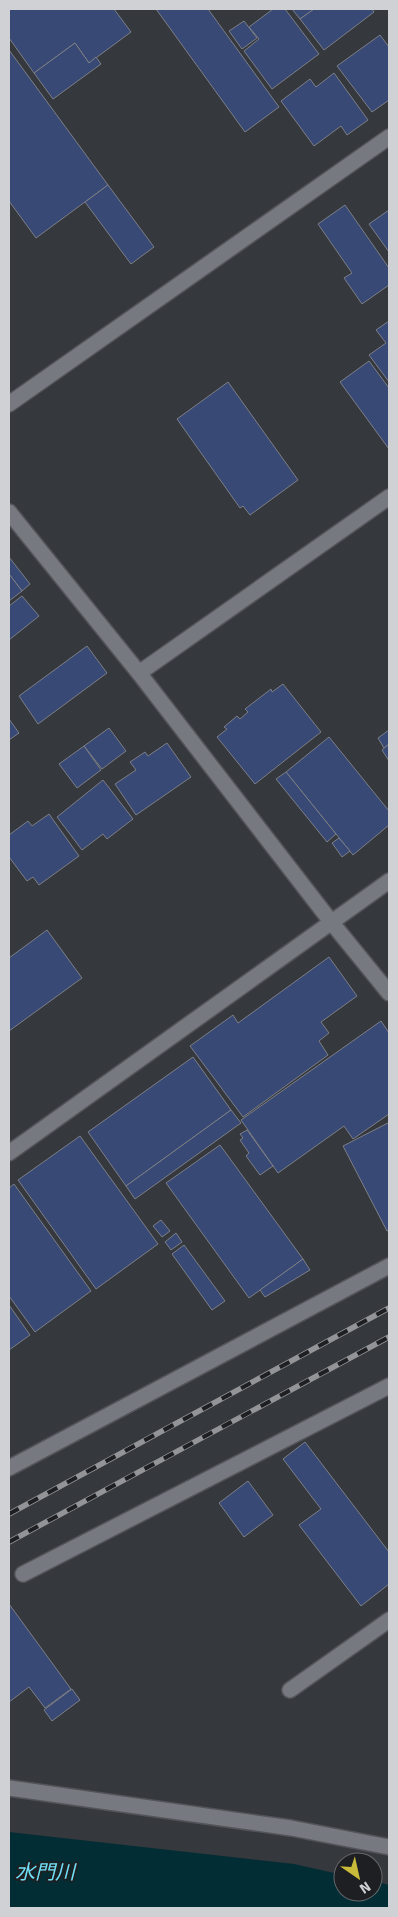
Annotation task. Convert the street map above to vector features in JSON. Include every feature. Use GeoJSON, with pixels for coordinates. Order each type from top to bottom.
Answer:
{"type":"FeatureCollection","features":[{"type":"Feature","properties":{"kind":"street"},"geometry":{"type":"LineString","coordinates":[[9,404],[389,137]]}},
{"type":"Feature","properties":{"kind":"street"},"geometry":{"type":"LineString","coordinates":[[139,674],[389,498]]}},
{"type":"Feature","properties":{"kind":"street"},"geometry":{"type":"LineString","coordinates":[[9,512],[139,674],[332,923],[389,993]]}},
{"type":"Feature","properties":{"kind":"street"},"geometry":{"type":"LineString","coordinates":[[9,1153],[389,882]]}},
{"type":"Feature","properties":{"kind":"street"},"geometry":{"type":"LineString","coordinates":[[9,1468],[389,1266]]}},
{"type":"Feature","properties":{"kind":"street"},"geometry":{"type":"LineString","coordinates":[[23,1574],[389,1386]]}},
{"type":"Feature","properties":{"kind":"street"},"geometry":{"type":"LineString","coordinates":[[290,1690],[389,1620]]}},
{"type":"Feature","properties":{"kind":"street"},"geometry":{"type":"LineString","coordinates":[[9,1788],[291,1828],[389,1847]]}},
{"type":"Feature","properties":{"kind":"water","name":"水門川"},"geometry":{"type":"Polygon","coordinates":[[[9,1832],[294,1864],[333,1873],[333,1902],[383,1902],[383,1884],[389,1885],[389,1908],[9,1908],[9,1832]]]}},
{"type":"Feature","properties":{"kind":"building"},"geometry":{"type":"Polygon","coordinates":[[[9,9],[114,9],[131,32],[89,63],[75,43],[34,73],[9,38],[9,9]]]}},
{"type":"Feature","properties":{"kind":"building"},"geometry":{"type":"Polygon","coordinates":[[[156,9],[208,9],[279,107],[245,132],[156,9]]]}},
{"type":"Feature","properties":{"kind":"building"},"geometry":{"type":"Polygon","coordinates":[[[273,9],[285,9],[319,54],[272,89],[244,51],[259,39],[249,27],[273,9]]]}},
{"type":"Feature","properties":{"kind":"building"},"geometry":{"type":"Polygon","coordinates":[[[292,9],[314,9],[300,19],[292,9]]]}},
{"type":"Feature","properties":{"kind":"building"},"geometry":{"type":"Polygon","coordinates":[[[314,9],[372,9],[374,12],[324,50],[300,19],[314,9]]]}},
{"type":"Feature","properties":{"kind":"building"},"geometry":{"type":"Polygon","coordinates":[[[244,21],[257,38],[242,49],[229,31],[244,21]]]}},
{"type":"Feature","properties":{"kind":"building"},"geometry":{"type":"Polygon","coordinates":[[[380,35],[389,47],[389,100],[372,112],[337,66],[380,35]]]}},
{"type":"Feature","properties":{"kind":"building"},"geometry":{"type":"Polygon","coordinates":[[[75,43],[89,63],[96,57],[101,64],[53,99],[34,73],[75,43]]]}},
{"type":"Feature","properties":{"kind":"building"},"geometry":{"type":"Polygon","coordinates":[[[9,50],[108,185],[36,238],[9,201],[9,50]]]}},
{"type":"Feature","properties":{"kind":"building"},"geometry":{"type":"Polygon","coordinates":[[[334,73],[368,120],[347,135],[341,126],[314,146],[281,101],[310,79],[316,87],[334,73]]]}},
{"type":"Feature","properties":{"kind":"building"},"geometry":{"type":"Polygon","coordinates":[[[108,185],[154,247],[131,264],[85,202],[108,185]]]}},
{"type":"Feature","properties":{"kind":"building"},"geometry":{"type":"Polygon","coordinates":[[[345,205],[389,268],[389,285],[362,304],[344,278],[352,273],[318,224],[345,205]]]}},
{"type":"Feature","properties":{"kind":"building"},"geometry":{"type":"Polygon","coordinates":[[[389,210],[389,252],[369,224],[389,210]]]}},
{"type":"Feature","properties":{"kind":"building"},"geometry":{"type":"Polygon","coordinates":[[[389,321],[389,382],[369,355],[386,343],[376,330],[389,321]]]}},
{"type":"Feature","properties":{"kind":"building"},"geometry":{"type":"Polygon","coordinates":[[[369,361],[389,388],[389,449],[340,382],[369,361]]]}},
{"type":"Feature","properties":{"kind":"building"},"geometry":{"type":"Polygon","coordinates":[[[228,382],[298,480],[250,515],[243,506],[240,508],[177,419],[228,382]]]}},
{"type":"Feature","properties":{"kind":"building"},"geometry":{"type":"Polygon","coordinates":[[[9,557],[30,584],[22,591],[9,574],[9,557]]]}},
{"type":"Feature","properties":{"kind":"building"},"geometry":{"type":"Polygon","coordinates":[[[9,574],[22,591],[9,601],[9,574]]]}},
{"type":"Feature","properties":{"kind":"building"},"geometry":{"type":"Polygon","coordinates":[[[22,596],[39,616],[9,640],[9,606],[22,596]]]}},
{"type":"Feature","properties":{"kind":"building"},"geometry":{"type":"Polygon","coordinates":[[[87,646],[107,673],[38,724],[19,696],[87,646]]]}},
{"type":"Feature","properties":{"kind":"building"},"geometry":{"type":"Polygon","coordinates":[[[283,684],[321,732],[255,784],[217,737],[227,729],[224,727],[237,716],[240,719],[248,712],[245,709],[271,689],[272,692],[283,684]]]}},
{"type":"Feature","properties":{"kind":"building"},"geometry":{"type":"Polygon","coordinates":[[[9,719],[19,733],[9,740],[9,719]]]}},
{"type":"Feature","properties":{"kind":"building"},"geometry":{"type":"Polygon","coordinates":[[[109,728],[126,751],[102,769],[84,746],[109,728]]]}},
{"type":"Feature","properties":{"kind":"building"},"geometry":{"type":"Polygon","coordinates":[[[389,730],[389,744],[384,748],[378,738],[389,730]]]}},
{"type":"Feature","properties":{"kind":"building"},"geometry":{"type":"Polygon","coordinates":[[[329,737],[389,811],[389,825],[353,855],[286,772],[329,737]]]}},
{"type":"Feature","properties":{"kind":"building"},"geometry":{"type":"Polygon","coordinates":[[[167,743],[191,777],[136,815],[115,784],[136,770],[130,762],[145,752],[148,756],[167,743]]]}},
{"type":"Feature","properties":{"kind":"building"},"geometry":{"type":"Polygon","coordinates":[[[389,744],[389,761],[382,750],[389,744]]]}},
{"type":"Feature","properties":{"kind":"building"},"geometry":{"type":"Polygon","coordinates":[[[84,746],[101,770],[77,788],[59,764],[84,746]]]}},
{"type":"Feature","properties":{"kind":"building"},"geometry":{"type":"Polygon","coordinates":[[[286,772],[336,834],[327,842],[276,779],[286,772]]]}},
{"type":"Feature","properties":{"kind":"building"},"geometry":{"type":"Polygon","coordinates":[[[103,780],[133,819],[107,839],[103,834],[82,850],[57,817],[103,780]]]}},
{"type":"Feature","properties":{"kind":"building"},"geometry":{"type":"Polygon","coordinates":[[[49,814],[79,856],[39,885],[33,877],[27,881],[9,857],[9,835],[28,821],[32,826],[49,814]]]}},
{"type":"Feature","properties":{"kind":"building"},"geometry":{"type":"Polygon","coordinates":[[[339,838],[350,851],[342,857],[332,843],[339,838]]]}},
{"type":"Feature","properties":{"kind":"building"},"geometry":{"type":"Polygon","coordinates":[[[47,930],[82,978],[9,1031],[9,958],[47,930]]]}},
{"type":"Feature","properties":{"kind":"building"},"geometry":{"type":"Polygon","coordinates":[[[329,957],[357,996],[321,1022],[329,1033],[319,1041],[328,1055],[243,1117],[190,1046],[233,1015],[238,1023],[329,957]]]}},
{"type":"Feature","properties":{"kind":"building"},"geometry":{"type":"Polygon","coordinates":[[[381,1021],[389,1033],[389,1114],[353,1139],[344,1126],[278,1173],[241,1120],[381,1021]]]}},
{"type":"Feature","properties":{"kind":"building"},"geometry":{"type":"Polygon","coordinates":[[[193,1057],[231,1110],[126,1186],[88,1132],[193,1057]]]}},
{"type":"Feature","properties":{"kind":"building"},"geometry":{"type":"Polygon","coordinates":[[[231,1110],[241,1123],[135,1199],[126,1186],[231,1110]]]}},
{"type":"Feature","properties":{"kind":"building"},"geometry":{"type":"Polygon","coordinates":[[[388,1123],[389,1230],[387,1231],[343,1146],[388,1123]]]}},
{"type":"Feature","properties":{"kind":"building"},"geometry":{"type":"Polygon","coordinates":[[[247,1130],[273,1166],[260,1175],[246,1156],[249,1153],[240,1140],[243,1138],[240,1134],[247,1130]]]}},
{"type":"Feature","properties":{"kind":"building"},"geometry":{"type":"Polygon","coordinates":[[[80,1136],[158,1244],[96,1289],[18,1180],[80,1136]]]}},
{"type":"Feature","properties":{"kind":"building"},"geometry":{"type":"Polygon","coordinates":[[[220,1145],[303,1259],[249,1298],[166,1183],[220,1145]]]}},
{"type":"Feature","properties":{"kind":"building"},"geometry":{"type":"Polygon","coordinates":[[[14,1184],[91,1291],[35,1332],[9,1296],[9,1188],[14,1184]]]}},
{"type":"Feature","properties":{"kind":"building"},"geometry":{"type":"Polygon","coordinates":[[[161,1220],[170,1231],[162,1237],[153,1226],[161,1220]]]}},
{"type":"Feature","properties":{"kind":"building"},"geometry":{"type":"Polygon","coordinates":[[[176,1233],[182,1242],[171,1250],[165,1242],[176,1233]]]}},
{"type":"Feature","properties":{"kind":"building"},"geometry":{"type":"Polygon","coordinates":[[[184,1245],[225,1301],[212,1310],[172,1254],[184,1245]]]}},
{"type":"Feature","properties":{"kind":"building"},"geometry":{"type":"Polygon","coordinates":[[[303,1259],[310,1270],[265,1297],[260,1290],[303,1259]]]}},
{"type":"Feature","properties":{"kind":"building"},"geometry":{"type":"Polygon","coordinates":[[[9,1305],[30,1335],[9,1350],[9,1305]]]}},
{"type":"Feature","properties":{"kind":"building"},"geometry":{"type":"Polygon","coordinates":[[[305,1442],[389,1552],[389,1584],[361,1606],[299,1525],[321,1509],[283,1459],[305,1442]]]}},
{"type":"Feature","properties":{"kind":"building"},"geometry":{"type":"Polygon","coordinates":[[[248,1481],[273,1515],[244,1537],[219,1503],[248,1481]]]}},
{"type":"Feature","properties":{"kind":"building"},"geometry":{"type":"Polygon","coordinates":[[[9,1604],[71,1689],[45,1708],[29,1687],[9,1702],[9,1604]]]}},
{"type":"Feature","properties":{"kind":"building"},"geometry":{"type":"Polygon","coordinates":[[[72,1689],[80,1700],[52,1721],[44,1710],[72,1689]]]}},
{"type":"Feature","properties":{"kind":"railway"},"geometry":{"type":"LineString","coordinates":[[9,1514],[389,1308]]}},
{"type":"Feature","properties":{"kind":"railway"},"geometry":{"type":"LineString","coordinates":[[9,1542],[389,1337]]}}]}
